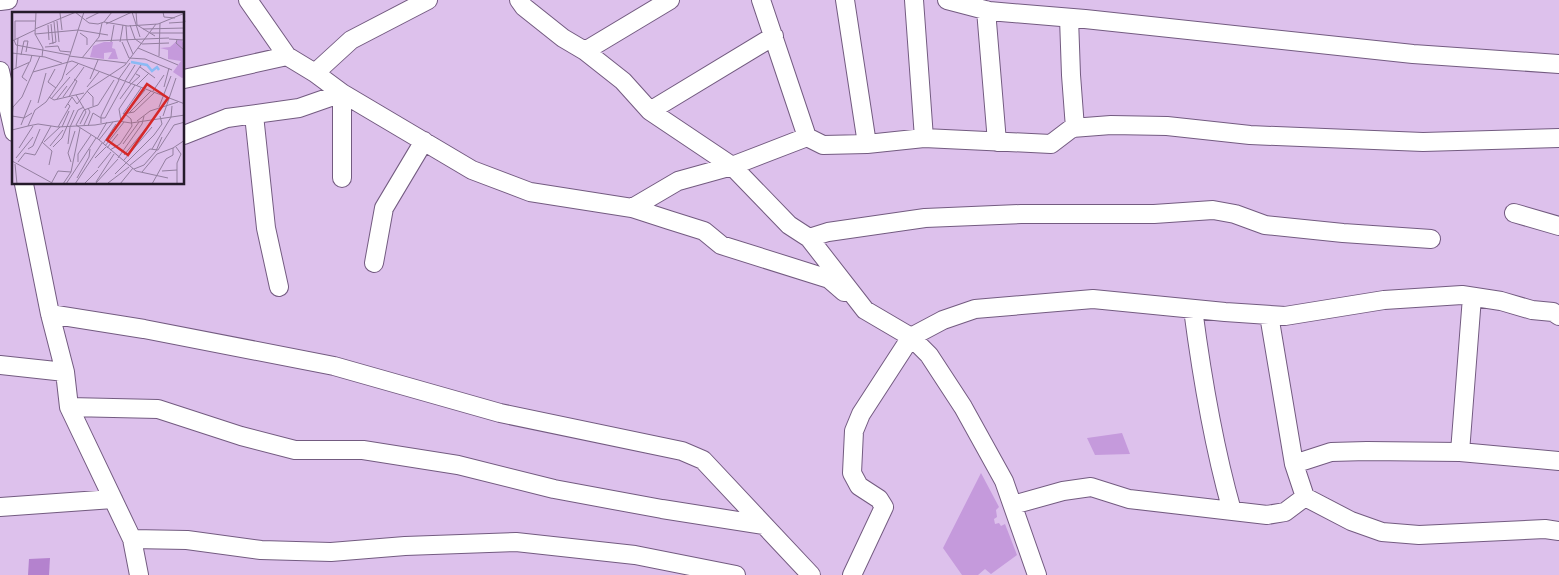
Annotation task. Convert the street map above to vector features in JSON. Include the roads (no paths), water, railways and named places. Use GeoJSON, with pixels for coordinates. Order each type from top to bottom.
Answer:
{"type":"FeatureCollection","features":[{"type":"Feature","properties":{"kind":"street"},"geometry":{"type":"LineString","coordinates":[[0,1],[8,0]]}},
{"type":"Feature","properties":{"kind":"street"},"geometry":{"type":"LineString","coordinates":[[248,0],[287,56],[342,94],[472,170],[530,192],[632,208],[704,231],[721,245],[829,279],[865,310],[911,337],[929,355],[963,407],[1004,481],[1037,575]]}},
{"type":"Feature","properties":{"kind":"street"},"geometry":{"type":"LineString","coordinates":[[315,74],[351,40],[428,0]]}},
{"type":"Feature","properties":{"kind":"street"},"geometry":{"type":"LineString","coordinates":[[585,51],[670,0]]}},
{"type":"Feature","properties":{"kind":"street"},"geometry":{"type":"LineString","coordinates":[[845,0],[867,144]]}},
{"type":"Feature","properties":{"kind":"street"},"geometry":{"type":"LineString","coordinates":[[914,0],[924,138]]}},
{"type":"Feature","properties":{"kind":"street"},"geometry":{"type":"LineString","coordinates":[[947,0],[986,10],[1413,54],[1559,64]]}},
{"type":"Feature","properties":{"kind":"street"},"geometry":{"type":"LineString","coordinates":[[766,1],[774,36],[807,137]]}},
{"type":"Feature","properties":{"kind":"street"},"geometry":{"type":"LineString","coordinates":[[526,2],[563,38],[585,51],[622,81],[650,111],[732,166],[789,226],[809,238],[865,310]]}},
{"type":"Feature","properties":{"kind":"street"},"geometry":{"type":"LineString","coordinates":[[986,10],[997,142]]}},
{"type":"Feature","properties":{"kind":"street"},"geometry":{"type":"LineString","coordinates":[[1069,18],[1076,128]]}},
{"type":"Feature","properties":{"kind":"street"},"geometry":{"type":"LineString","coordinates":[[650,111],[774,36]]}},
{"type":"Feature","properties":{"kind":"street"},"geometry":{"type":"LineString","coordinates":[[185,79],[287,56]]}},
{"type":"Feature","properties":{"kind":"street"},"geometry":{"type":"LineString","coordinates":[[0,71],[12,125]]}},
{"type":"Feature","properties":{"kind":"street"},"geometry":{"type":"LineString","coordinates":[[185,135],[227,118],[299,108],[342,94]]}},
{"type":"Feature","properties":{"kind":"street"},"geometry":{"type":"LineString","coordinates":[[342,94],[342,178]]}},
{"type":"Feature","properties":{"kind":"street"},"geometry":{"type":"LineString","coordinates":[[254,115],[266,228],[280,287]]}},
{"type":"Feature","properties":{"kind":"street"},"geometry":{"type":"LineString","coordinates":[[632,208],[678,181],[732,166],[807,137],[823,144],[867,144],[924,138],[1051,144],[1072,128],[1088,126],[1167,126],[1250,135],[1423,142],[1559,138]]}},
{"type":"Feature","properties":{"kind":"street"},"geometry":{"type":"LineString","coordinates":[[374,263],[384,208],[424,141]]}},
{"type":"Feature","properties":{"kind":"street"},"geometry":{"type":"LineString","coordinates":[[24,185],[50,314],[65,372],[70,407],[132,539],[139,575]]}},
{"type":"Feature","properties":{"kind":"street"},"geometry":{"type":"LineString","coordinates":[[809,238],[828,232],[925,218],[1021,214],[1154,214],[1213,210],[1236,214],[1265,225],[1431,239]]}},
{"type":"Feature","properties":{"kind":"street"},"geometry":{"type":"LineString","coordinates":[[1514,213],[1559,226]]}},
{"type":"Feature","properties":{"kind":"street"},"geometry":{"type":"LineString","coordinates":[[852,575],[884,507],[879,499],[859,486],[852,473],[854,431],[860,414],[911,337],[943,320],[975,309],[1092,299],[1285,316],[1384,300],[1462,295],[1500,301],[1532,310],[1553,312],[1559,316]]}},
{"type":"Feature","properties":{"kind":"street"},"geometry":{"type":"LineString","coordinates":[[1460,452],[1472,297]]}},
{"type":"Feature","properties":{"kind":"street"},"geometry":{"type":"LineString","coordinates":[[1193,309],[1204,388],[1219,463],[1232,511]]}},
{"type":"Feature","properties":{"kind":"street"},"geometry":{"type":"LineString","coordinates":[[50,314],[144,329],[334,366],[500,413],[682,451],[703,460],[811,575]]}},
{"type":"Feature","properties":{"kind":"street"},"geometry":{"type":"LineString","coordinates":[[1269,315],[1294,464],[1306,497],[1350,521],[1382,532],[1419,535],[1545,529],[1559,531]]}},
{"type":"Feature","properties":{"kind":"street"},"geometry":{"type":"LineString","coordinates":[[0,365],[65,372]]}},
{"type":"Feature","properties":{"kind":"street"},"geometry":{"type":"LineString","coordinates":[[70,407],[158,409],[241,436],[295,450],[363,450],[458,465],[554,489],[764,525]]}},
{"type":"Feature","properties":{"kind":"street"},"geometry":{"type":"LineString","coordinates":[[1294,464],[1330,452],[1460,452],[1559,462]]}},
{"type":"Feature","properties":{"kind":"street"},"geometry":{"type":"LineString","coordinates":[[1013,505],[1091,487],[1129,499],[1267,515],[1285,512],[1306,497]]}},
{"type":"Feature","properties":{"kind":"street"},"geometry":{"type":"LineString","coordinates":[[0,507],[113,499]]}},
{"type":"Feature","properties":{"kind":"street"},"geometry":{"type":"LineString","coordinates":[[132,539],[188,540],[261,550],[331,552],[405,546],[516,542],[635,555],[736,575]]}}]}
